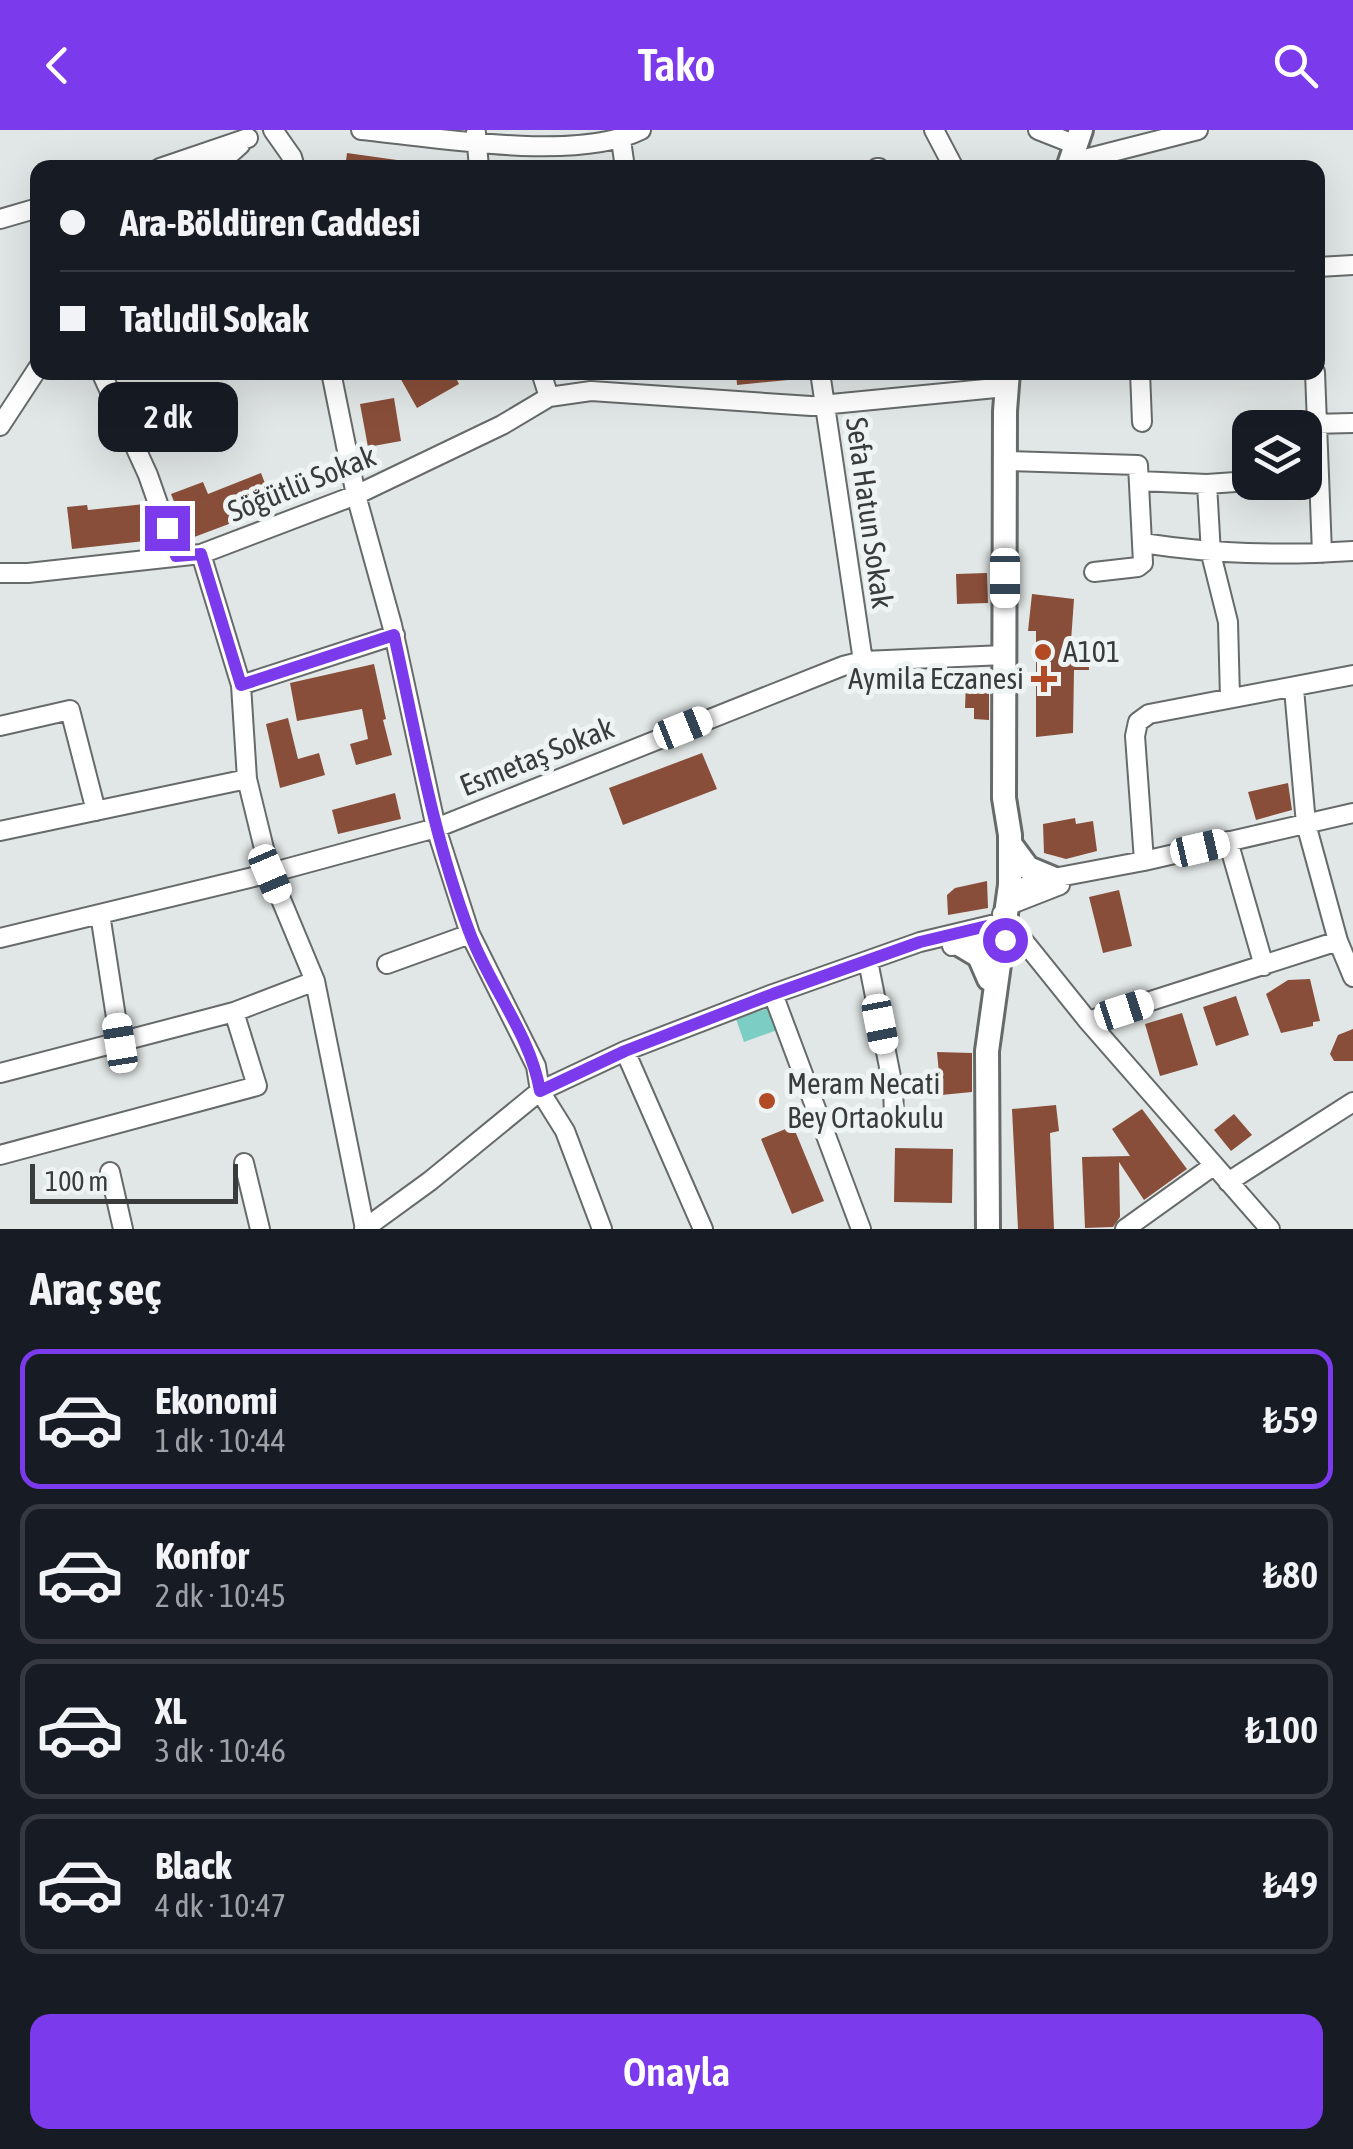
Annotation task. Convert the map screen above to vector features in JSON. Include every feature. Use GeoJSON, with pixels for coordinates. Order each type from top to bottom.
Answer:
{"type":"FeatureCollection","features":[{"type":"Feature","properties":{"kind":"main road"},"geometry":{"type":"LineString","coordinates":[[988,1229],[987,1051],[1011,845],[1004,798],[1007,380]]}},
{"type":"Feature","properties":{"kind":"main road"},"geometry":{"type":"LineString","coordinates":[[987,1051],[983,1030],[989,978],[1003,918],[999,818],[1004,798]]}},
{"type":"Feature","properties":{"kind":"main road"},"geometry":{"type":"LineString","coordinates":[[1011,845],[1028,868],[1062,877]]}},
{"type":"Feature","properties":{"kind":"main road"},"geometry":{"type":"LineString","coordinates":[[960,944],[979,956],[989,978]]}},
{"type":"Feature","properties":{"kind":"street"},"geometry":{"type":"LineString","coordinates":[[273,130],[293,160]]}},
{"type":"Feature","properties":{"kind":"street"},"geometry":{"type":"LineString","coordinates":[[361,130],[476,135],[558,148],[621,140],[640,130]]}},
{"type":"Feature","properties":{"kind":"street"},"geometry":{"type":"LineString","coordinates":[[934,130],[948,160]]}},
{"type":"Feature","properties":{"kind":"street"},"geometry":{"type":"LineString","coordinates":[[1038,130],[1073,151],[1198,130]]}},
{"type":"Feature","properties":{"kind":"street"},"geometry":{"type":"LineString","coordinates":[[182,160],[253,134]]}},
{"type":"Feature","properties":{"kind":"street"},"geometry":{"type":"LineString","coordinates":[[223,160],[253,134]]}},
{"type":"Feature","properties":{"kind":"street"},"geometry":{"type":"LineString","coordinates":[[476,135],[478,160]]}},
{"type":"Feature","properties":{"kind":"street"},"geometry":{"type":"LineString","coordinates":[[621,140],[624,160]]}},
{"type":"Feature","properties":{"kind":"street"},"geometry":{"type":"LineString","coordinates":[[0,219],[30,210]]}},
{"type":"Feature","properties":{"kind":"street"},"geometry":{"type":"LineString","coordinates":[[1325,267],[1353,265]]}},
{"type":"Feature","properties":{"kind":"street"},"geometry":{"type":"LineString","coordinates":[[0,426],[7,407],[30,378]]}},
{"type":"Feature","properties":{"kind":"street"},"geometry":{"type":"LineString","coordinates":[[105,380],[148,475],[176,556]]}},
{"type":"Feature","properties":{"kind":"street"},"geometry":{"type":"LineString","coordinates":[[333,380],[356,495],[394,635],[436,828],[470,934],[536,1066],[540,1091],[564,1131],[602,1229]]}},
{"type":"Feature","properties":{"kind":"street"},"geometry":{"type":"LineString","coordinates":[[544,380],[549,397],[591,391],[825,405],[1007,380]]}},
{"type":"Feature","properties":{"kind":"street","name":"Sefa Hatun Sokak"},"geometry":{"type":"LineString","coordinates":[[821,380],[862,661]]}},
{"type":"Feature","properties":{"kind":"street"},"geometry":{"type":"LineString","coordinates":[[1140,380],[1142,422]]}},
{"type":"Feature","properties":{"kind":"street"},"geometry":{"type":"LineString","coordinates":[[1315,380],[1317,410]]}},
{"type":"Feature","properties":{"kind":"street","name":"Söğütlü Sokak"},"geometry":{"type":"LineString","coordinates":[[0,573],[201,554],[356,495],[502,425],[549,397]]}},
{"type":"Feature","properties":{"kind":"street"},"geometry":{"type":"LineString","coordinates":[[1322,424],[1353,423]]}},
{"type":"Feature","properties":{"kind":"street"},"geometry":{"type":"LineString","coordinates":[[1006,461],[1138,465],[1143,563],[1138,567],[1094,572]]}},
{"type":"Feature","properties":{"kind":"street"},"geometry":{"type":"LineString","coordinates":[[1138,481],[1232,482]]}},
{"type":"Feature","properties":{"kind":"street"},"geometry":{"type":"LineString","coordinates":[[1207,484],[1211,554],[1228,622],[1230,698]]}},
{"type":"Feature","properties":{"kind":"street"},"geometry":{"type":"LineString","coordinates":[[1320,500],[1322,553]]}},
{"type":"Feature","properties":{"kind":"street"},"geometry":{"type":"LineString","coordinates":[[1142,543],[1211,554],[1278,556],[1353,551]]}},
{"type":"Feature","properties":{"kind":"street"},"geometry":{"type":"LineString","coordinates":[[201,554],[241,685],[248,779],[270,874],[315,981],[365,1229],[540,1091],[625,1051],[773,994],[920,942],[1003,918]]}},
{"type":"Feature","properties":{"kind":"street"},"geometry":{"type":"LineString","coordinates":[[241,685],[394,635]]}},
{"type":"Feature","properties":{"kind":"street","name":"Esmetaş Sokak"},"geometry":{"type":"LineString","coordinates":[[0,938],[270,874],[436,828],[807,679],[862,661],[1005,655]]}},
{"type":"Feature","properties":{"kind":"street"},"geometry":{"type":"LineString","coordinates":[[1144,860],[1135,736],[1138,722],[1148,714],[1353,675]]}},
{"type":"Feature","properties":{"kind":"street"},"geometry":{"type":"LineString","coordinates":[[1294,689],[1306,824],[1338,941],[1353,977]]}},
{"type":"Feature","properties":{"kind":"street"},"geometry":{"type":"LineString","coordinates":[[0,726],[70,710],[96,811]]}},
{"type":"Feature","properties":{"kind":"street"},"geometry":{"type":"LineString","coordinates":[[0,832],[248,779]]}},
{"type":"Feature","properties":{"kind":"street"},"geometry":{"type":"LineString","coordinates":[[868,961],[960,944],[1061,885],[1062,877],[1353,813]]}},
{"type":"Feature","properties":{"kind":"street"},"geometry":{"type":"LineString","coordinates":[[1228,841],[1264,966]]}},
{"type":"Feature","properties":{"kind":"street"},"geometry":{"type":"LineString","coordinates":[[100,914],[120,1043]]}},
{"type":"Feature","properties":{"kind":"street"},"geometry":{"type":"LineString","coordinates":[[1003,918],[1270,1229]]}},
{"type":"Feature","properties":{"kind":"street"},"geometry":{"type":"LineString","coordinates":[[387,964],[470,934]]}},
{"type":"Feature","properties":{"kind":"street"},"geometry":{"type":"LineString","coordinates":[[1088,1021],[1338,941]]}},
{"type":"Feature","properties":{"kind":"street"},"geometry":{"type":"LineString","coordinates":[[868,961],[893,1087],[894,1115]]}},
{"type":"Feature","properties":{"kind":"street"},"geometry":{"type":"LineString","coordinates":[[0,1073],[234,1012],[315,981]]}},
{"type":"Feature","properties":{"kind":"street"},"geometry":{"type":"LineString","coordinates":[[773,994],[861,1229]]}},
{"type":"Feature","properties":{"kind":"street"},"geometry":{"type":"LineString","coordinates":[[0,1155],[257,1086],[234,1012]]}},
{"type":"Feature","properties":{"kind":"street"},"geometry":{"type":"LineString","coordinates":[[625,1051],[703,1229]]}},
{"type":"Feature","properties":{"kind":"street"},"geometry":{"type":"LineString","coordinates":[[1228,1182],[1353,1102]]}},
{"type":"Feature","properties":{"kind":"street"},"geometry":{"type":"LineString","coordinates":[[244,1163],[260,1229]]}},
{"type":"Feature","properties":{"kind":"street"},"geometry":{"type":"LineString","coordinates":[[1126,1229],[1214,1166]]}},
{"type":"Feature","properties":{"kind":"street"},"geometry":{"type":"LineString","coordinates":[[110,1172],[124,1229]]}},
{"type":"Feature","properties":{"kind":"shaded area"},"geometry":{"type":"Polygon","coordinates":[[[772,1007],[780,1029],[744,1042],[736,1019],[772,1007]]]}},
{"type":"Feature","properties":{"kind":"building"},"geometry":{"type":"Polygon","coordinates":[[[347,153],[397,160],[346,160],[347,153]]]}},
{"type":"Feature","properties":{"kind":"building"},"geometry":{"type":"Polygon","coordinates":[[[401,380],[457,380],[459,384],[417,408],[401,380]]]}},
{"type":"Feature","properties":{"kind":"building"},"geometry":{"type":"Polygon","coordinates":[[[737,380],[788,380],[737,385],[737,380]]]}},
{"type":"Feature","properties":{"kind":"building"},"geometry":{"type":"Polygon","coordinates":[[[394,398],[401,441],[368,447],[360,404],[394,398]]]}},
{"type":"Feature","properties":{"kind":"building"},"geometry":{"type":"Polygon","coordinates":[[[261,473],[274,507],[189,539],[171,494],[203,482],[208,494],[261,473]]]}},
{"type":"Feature","properties":{"kind":"building"},"geometry":{"type":"Polygon","coordinates":[[[145,504],[154,540],[72,549],[67,507],[87,505],[88,510],[145,504]]]}},
{"type":"Feature","properties":{"kind":"building"},"geometry":{"type":"Polygon","coordinates":[[[987,573],[988,603],[957,604],[956,574],[987,573]]]}},
{"type":"Feature","properties":{"kind":"building"},"geometry":{"type":"Polygon","coordinates":[[[1032,594],[1074,599],[1071,641],[1088,644],[1089,670],[1074,670],[1073,733],[1036,737],[1036,631],[1028,631],[1032,594]]]}},
{"type":"Feature","properties":{"kind":"building"},"geometry":{"type":"Polygon","coordinates":[[[374,664],[392,755],[356,765],[350,744],[368,739],[362,709],[297,721],[290,683],[374,664]]]}},
{"type":"Feature","properties":{"kind":"building"},"geometry":{"type":"Polygon","coordinates":[[[966,682],[989,682],[989,720],[974,719],[974,708],[965,708],[966,682]]]}},
{"type":"Feature","properties":{"kind":"building"},"geometry":{"type":"Polygon","coordinates":[[[288,718],[298,759],[319,753],[325,775],[280,788],[266,724],[288,718]]]}},
{"type":"Feature","properties":{"kind":"building"},"geometry":{"type":"Polygon","coordinates":[[[702,753],[717,789],[623,825],[609,788],[702,753]]]}},
{"type":"Feature","properties":{"kind":"building"},"geometry":{"type":"Polygon","coordinates":[[[1288,783],[1292,810],[1256,820],[1248,792],[1288,783]]]}},
{"type":"Feature","properties":{"kind":"building"},"geometry":{"type":"Polygon","coordinates":[[[395,793],[401,819],[338,834],[332,810],[395,793]]]}},
{"type":"Feature","properties":{"kind":"building"},"geometry":{"type":"Polygon","coordinates":[[[1075,818],[1076,824],[1093,821],[1097,851],[1066,859],[1044,853],[1043,824],[1075,818]]]}},
{"type":"Feature","properties":{"kind":"building"},"geometry":{"type":"Polygon","coordinates":[[[987,881],[988,908],[948,915],[947,895],[955,888],[987,881]]]}},
{"type":"Feature","properties":{"kind":"building"},"geometry":{"type":"Polygon","coordinates":[[[1119,890],[1132,946],[1103,953],[1089,897],[1119,890]]]}},
{"type":"Feature","properties":{"kind":"building"},"geometry":{"type":"Polygon","coordinates":[[[1310,979],[1320,1021],[1281,1033],[1266,994],[1288,980],[1310,979]]]}},
{"type":"Feature","properties":{"kind":"building"},"geometry":{"type":"Polygon","coordinates":[[[1236,996],[1249,1035],[1216,1046],[1203,1007],[1236,996]]]}},
{"type":"Feature","properties":{"kind":"building"},"geometry":{"type":"Polygon","coordinates":[[[1182,1013],[1198,1065],[1160,1076],[1145,1024],[1182,1013]]]}},
{"type":"Feature","properties":{"kind":"building"},"geometry":{"type":"Polygon","coordinates":[[[1353,1029],[1353,1061],[1334,1061],[1330,1054],[1338,1035],[1353,1029]]]}},
{"type":"Feature","properties":{"kind":"building"},"geometry":{"type":"Polygon","coordinates":[[[937,1052],[972,1053],[972,1092],[941,1095],[937,1052]]]}},
{"type":"Feature","properties":{"kind":"building"},"geometry":{"type":"Polygon","coordinates":[[[1056,1105],[1059,1131],[1050,1133],[1054,1229],[1018,1229],[1012,1109],[1056,1105]]]}},
{"type":"Feature","properties":{"kind":"building"},"geometry":{"type":"Polygon","coordinates":[[[1142,1109],[1187,1169],[1144,1200],[1119,1162],[1120,1217],[1113,1227],[1085,1228],[1082,1157],[1130,1156],[1112,1129],[1142,1109]]]}},
{"type":"Feature","properties":{"kind":"building"},"geometry":{"type":"Polygon","coordinates":[[[1234,1114],[1252,1135],[1231,1151],[1214,1130],[1234,1114]]]}},
{"type":"Feature","properties":{"kind":"building"},"geometry":{"type":"Polygon","coordinates":[[[793,1126],[824,1201],[792,1214],[761,1139],[793,1126]]]}},
{"type":"Feature","properties":{"kind":"building"},"geometry":{"type":"Polygon","coordinates":[[[895,1148],[953,1149],[952,1203],[894,1202],[895,1148]]]}},
{"type":"Feature","properties":{"kind":"place","name":"A101"},"geometry":{"type":"Point","coordinates":[1043,652]}},
{"type":"Feature","properties":{"kind":"place","name":"Aymila Eczanesi"},"geometry":{"type":"Point","coordinates":[1044,679]}},
{"type":"Feature","properties":{"kind":"place","name":"Meram Necati Bey Ortaokulu"},"geometry":{"type":"Point","coordinates":[767,1101]}},
{"type":"Feature","properties":{"kind":"route"},"geometry":{"type":"LineString","coordinates":[[167,528],[176,556],[201,554],[241,685],[394,635],[436,828],[458,899],[470,934],[536,1066],[540,1091],[625,1051],[914,944],[1008,921],[1005,940]]}}]}
